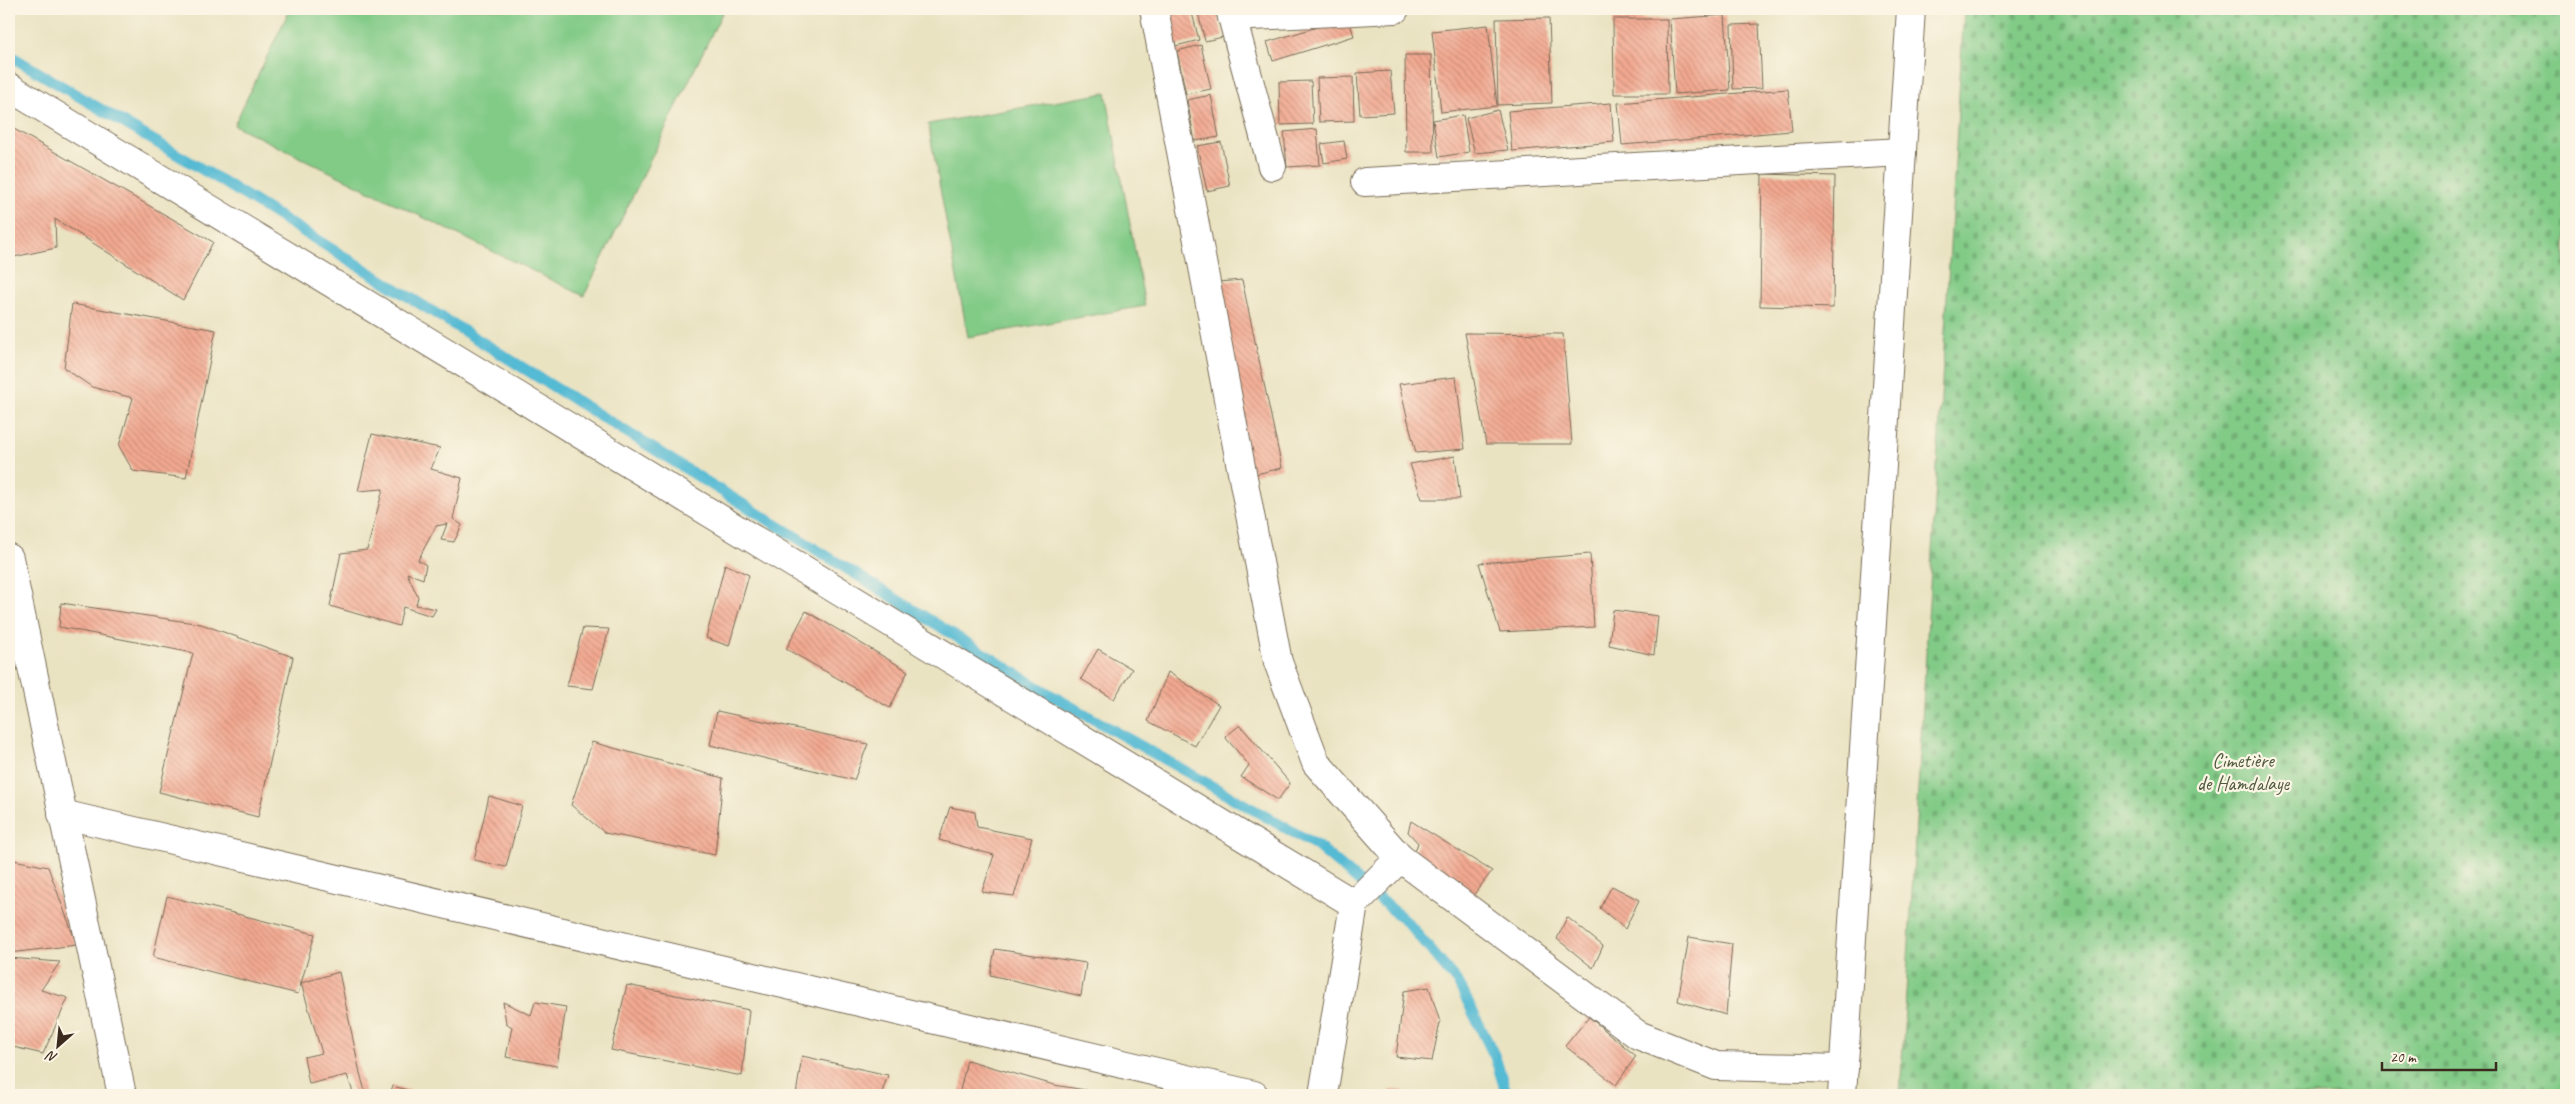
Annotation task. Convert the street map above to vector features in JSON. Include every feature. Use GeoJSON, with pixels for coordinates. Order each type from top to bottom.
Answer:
{"type":"FeatureCollection","features":[{"type":"Feature","properties":{"kind":"street"},"geometry":{"type":"LineString","coordinates":[[1154,9],[1278,662],[1316,762],[1400,858],[1638,1035],[1716,1066],[1843,1082],[1911,9]]}},
{"type":"Feature","properties":{"kind":"street"},"geometry":{"type":"LineString","coordinates":[[1272,166],[1231,13],[1395,9]]}},
{"type":"Feature","properties":{"kind":"street"},"geometry":{"type":"LineString","coordinates":[[9,87],[1354,904]]}},
{"type":"Feature","properties":{"kind":"street"},"geometry":{"type":"LineString","coordinates":[[1365,182],[1902,152]]}},
{"type":"Feature","properties":{"kind":"street"},"geometry":{"type":"LineString","coordinates":[[9,558],[122,1095]]}},
{"type":"Feature","properties":{"kind":"street"},"geometry":{"type":"LineString","coordinates":[[62,814],[1254,1095]]}},
{"type":"Feature","properties":{"kind":"street"},"geometry":{"type":"LineString","coordinates":[[1322,1095],[1354,904],[1400,858]]}},
{"type":"Feature","properties":{"kind":"green space"},"geometry":{"type":"Polygon","coordinates":[[[290,9],[724,9],[584,296],[234,125],[290,9]]]}},
{"type":"Feature","properties":{"kind":"green space","name":"Cimetière de Hamdalaye"},"geometry":{"type":"Polygon","coordinates":[[[1964,9],[2566,9],[2566,1095],[1900,1095],[1964,9]]]}},
{"type":"Feature","properties":{"kind":"green space"},"geometry":{"type":"Polygon","coordinates":[[[1106,93],[1145,306],[968,337],[928,124],[1106,93]]]}},
{"type":"Feature","properties":{"kind":"building"},"geometry":{"type":"Polygon","coordinates":[[[1167,9],[1191,9],[1199,40],[1176,46],[1167,9]]]}},
{"type":"Feature","properties":{"kind":"building"},"geometry":{"type":"Polygon","coordinates":[[[1197,9],[1216,9],[1223,37],[1205,41],[1197,9]]]}},
{"type":"Feature","properties":{"kind":"building"},"geometry":{"type":"Polygon","coordinates":[[[1725,15],[1730,90],[1675,94],[1670,19],[1725,15]]]}},
{"type":"Feature","properties":{"kind":"building"},"geometry":{"type":"Polygon","coordinates":[[[1348,18],[1354,36],[1273,61],[1267,42],[1348,18]]]}},
{"type":"Feature","properties":{"kind":"building"},"geometry":{"type":"Polygon","coordinates":[[[1549,18],[1552,103],[1498,105],[1496,19],[1549,18]]]}},
{"type":"Feature","properties":{"kind":"building"},"geometry":{"type":"Polygon","coordinates":[[[1613,19],[1667,19],[1668,94],[1614,94],[1613,19]]]}},
{"type":"Feature","properties":{"kind":"building"},"geometry":{"type":"Polygon","coordinates":[[[1759,24],[1762,88],[1733,89],[1731,25],[1759,24]]]}},
{"type":"Feature","properties":{"kind":"building"},"geometry":{"type":"Polygon","coordinates":[[[1488,25],[1497,106],[1441,112],[1432,31],[1488,25]]]}},
{"type":"Feature","properties":{"kind":"building"},"geometry":{"type":"Polygon","coordinates":[[[1201,45],[1211,89],[1186,94],[1177,51],[1201,45]]]}},
{"type":"Feature","properties":{"kind":"building"},"geometry":{"type":"Polygon","coordinates":[[[1405,55],[1431,55],[1433,152],[1406,152],[1405,55]]]}},
{"type":"Feature","properties":{"kind":"building"},"geometry":{"type":"Polygon","coordinates":[[[1390,71],[1394,113],[1360,115],[1357,73],[1390,71]]]}},
{"type":"Feature","properties":{"kind":"building"},"geometry":{"type":"Polygon","coordinates":[[[1353,77],[1354,121],[1319,122],[1317,78],[1353,77]]]}},
{"type":"Feature","properties":{"kind":"building"},"geometry":{"type":"Polygon","coordinates":[[[1311,81],[1313,124],[1280,125],[1279,82],[1311,81]]]}},
{"type":"Feature","properties":{"kind":"building"},"geometry":{"type":"Polygon","coordinates":[[[1788,89],[1792,131],[1622,145],[1618,103],[1788,89]]]}},
{"type":"Feature","properties":{"kind":"building"},"geometry":{"type":"Polygon","coordinates":[[[1211,95],[1219,137],[1195,141],[1187,100],[1211,95]]]}},
{"type":"Feature","properties":{"kind":"building"},"geometry":{"type":"Polygon","coordinates":[[[1611,103],[1614,142],[1512,151],[1508,111],[1611,103]]]}},
{"type":"Feature","properties":{"kind":"building"},"geometry":{"type":"Polygon","coordinates":[[[1498,110],[1508,150],[1475,153],[1466,118],[1498,110]]]}},
{"type":"Feature","properties":{"kind":"building"},"geometry":{"type":"Polygon","coordinates":[[[1463,115],[1469,152],[1439,157],[1433,120],[1463,115]]]}},
{"type":"Feature","properties":{"kind":"building"},"geometry":{"type":"Polygon","coordinates":[[[14,129],[213,242],[183,300],[55,219],[56,248],[9,258],[9,134],[14,129]]]}},
{"type":"Feature","properties":{"kind":"building"},"geometry":{"type":"Polygon","coordinates":[[[1317,129],[1320,165],[1287,167],[1284,132],[1317,129]]]}},
{"type":"Feature","properties":{"kind":"building"},"geometry":{"type":"Polygon","coordinates":[[[1344,141],[1347,159],[1324,163],[1321,144],[1344,141]]]}},
{"type":"Feature","properties":{"kind":"building"},"geometry":{"type":"Polygon","coordinates":[[[1221,142],[1230,186],[1207,191],[1197,146],[1221,142]]]}},
{"type":"Feature","properties":{"kind":"building"},"geometry":{"type":"Polygon","coordinates":[[[1762,174],[1835,176],[1833,308],[1760,306],[1762,174]]]}},
{"type":"Feature","properties":{"kind":"building"},"geometry":{"type":"Polygon","coordinates":[[[1242,280],[1282,468],[1243,477],[1206,283],[1242,280]]]}},
{"type":"Feature","properties":{"kind":"building"},"geometry":{"type":"Polygon","coordinates":[[[72,304],[216,330],[186,478],[133,471],[119,446],[133,398],[92,387],[64,368],[72,304]]]}},
{"type":"Feature","properties":{"kind":"building"},"geometry":{"type":"Polygon","coordinates":[[[1465,333],[1563,334],[1572,444],[1486,444],[1465,333]]]}},
{"type":"Feature","properties":{"kind":"building"},"geometry":{"type":"Polygon","coordinates":[[[1456,377],[1465,449],[1416,453],[1399,384],[1456,377]]]}},
{"type":"Feature","properties":{"kind":"building"},"geometry":{"type":"Polygon","coordinates":[[[372,434],[440,448],[431,469],[462,478],[453,519],[462,525],[454,542],[441,540],[447,524],[436,526],[418,560],[426,565],[423,579],[407,573],[418,597],[416,605],[436,609],[432,616],[403,607],[399,626],[330,606],[341,553],[367,550],[383,489],[358,491],[372,434]]]}},
{"type":"Feature","properties":{"kind":"building"},"geometry":{"type":"Polygon","coordinates":[[[1455,456],[1460,499],[1422,499],[1410,464],[1455,456]]]}},
{"type":"Feature","properties":{"kind":"building"},"geometry":{"type":"Polygon","coordinates":[[[1590,554],[1594,627],[1500,632],[1479,563],[1590,554]]]}},
{"type":"Feature","properties":{"kind":"building"},"geometry":{"type":"Polygon","coordinates":[[[725,564],[749,575],[729,646],[706,638],[725,564]]]}},
{"type":"Feature","properties":{"kind":"building"},"geometry":{"type":"Polygon","coordinates":[[[61,603],[201,624],[293,657],[258,817],[159,792],[193,653],[59,627],[61,603]]]}},
{"type":"Feature","properties":{"kind":"building"},"geometry":{"type":"Polygon","coordinates":[[[1613,610],[1658,616],[1654,655],[1609,645],[1613,610]]]}},
{"type":"Feature","properties":{"kind":"building"},"geometry":{"type":"Polygon","coordinates":[[[806,611],[908,671],[890,708],[786,649],[806,611]]]}},
{"type":"Feature","properties":{"kind":"building"},"geometry":{"type":"Polygon","coordinates":[[[583,628],[609,629],[593,689],[567,686],[583,628]]]}},
{"type":"Feature","properties":{"kind":"building"},"geometry":{"type":"Polygon","coordinates":[[[1098,649],[1132,669],[1114,699],[1081,679],[1098,649]]]}},
{"type":"Feature","properties":{"kind":"building"},"geometry":{"type":"Polygon","coordinates":[[[1168,672],[1219,705],[1195,746],[1148,721],[1168,672]]]}},
{"type":"Feature","properties":{"kind":"building"},"geometry":{"type":"Polygon","coordinates":[[[717,711],[868,744],[854,780],[710,745],[717,711]]]}},
{"type":"Feature","properties":{"kind":"building"},"geometry":{"type":"Polygon","coordinates":[[[1240,725],[1290,783],[1278,800],[1241,777],[1249,765],[1225,737],[1240,725]]]}},
{"type":"Feature","properties":{"kind":"building"},"geometry":{"type":"Polygon","coordinates":[[[592,742],[723,778],[715,855],[605,833],[571,805],[592,742]]]}},
{"type":"Feature","properties":{"kind":"building"},"geometry":{"type":"Polygon","coordinates":[[[489,796],[522,806],[506,867],[474,860],[489,796]]]}},
{"type":"Feature","properties":{"kind":"building"},"geometry":{"type":"Polygon","coordinates":[[[950,807],[975,812],[977,827],[1032,838],[1014,896],[982,892],[994,855],[939,840],[950,807]]]}},
{"type":"Feature","properties":{"kind":"building"},"geometry":{"type":"Polygon","coordinates":[[[1411,821],[1492,871],[1472,897],[1414,854],[1418,843],[1408,832],[1411,821]]]}},
{"type":"Feature","properties":{"kind":"building"},"geometry":{"type":"Polygon","coordinates":[[[9,859],[48,867],[77,945],[9,953],[9,859]]]}},
{"type":"Feature","properties":{"kind":"building"},"geometry":{"type":"Polygon","coordinates":[[[1612,886],[1639,900],[1625,929],[1600,908],[1612,886]]]}},
{"type":"Feature","properties":{"kind":"building"},"geometry":{"type":"Polygon","coordinates":[[[167,896],[315,934],[298,994],[153,957],[167,896]]]}},
{"type":"Feature","properties":{"kind":"building"},"geometry":{"type":"Polygon","coordinates":[[[1567,917],[1603,946],[1593,968],[1557,939],[1567,917]]]}},
{"type":"Feature","properties":{"kind":"building"},"geometry":{"type":"Polygon","coordinates":[[[1689,937],[1732,944],[1726,1015],[1678,1001],[1689,937]]]}},
{"type":"Feature","properties":{"kind":"building"},"geometry":{"type":"Polygon","coordinates":[[[995,949],[1086,963],[1081,996],[990,975],[995,949]]]}},
{"type":"Feature","properties":{"kind":"building"},"geometry":{"type":"Polygon","coordinates":[[[9,958],[60,962],[41,990],[68,998],[43,1054],[9,1046],[9,958]]]}},
{"type":"Feature","properties":{"kind":"building"},"geometry":{"type":"Polygon","coordinates":[[[339,972],[366,1095],[354,1095],[347,1075],[309,1084],[304,1057],[322,1053],[301,983],[339,972]]]}},
{"type":"Feature","properties":{"kind":"building"},"geometry":{"type":"Polygon","coordinates":[[[627,985],[749,1010],[742,1076],[611,1050],[627,985]]]}},
{"type":"Feature","properties":{"kind":"building"},"geometry":{"type":"Polygon","coordinates":[[[1429,987],[1440,1022],[1432,1061],[1396,1057],[1404,991],[1429,987]]]}},
{"type":"Feature","properties":{"kind":"building"},"geometry":{"type":"Polygon","coordinates":[[[503,1002],[531,1015],[535,1002],[566,1007],[557,1066],[506,1057],[512,1027],[506,1023],[503,1002]]]}},
{"type":"Feature","properties":{"kind":"building"},"geometry":{"type":"Polygon","coordinates":[[[1589,1017],[1636,1056],[1616,1085],[1565,1046],[1589,1017]]]}},
{"type":"Feature","properties":{"kind":"building"},"geometry":{"type":"Polygon","coordinates":[[[802,1056],[888,1075],[881,1095],[796,1095],[802,1056]]]}},
{"type":"Feature","properties":{"kind":"building"},"geometry":{"type":"Polygon","coordinates":[[[967,1060],[1054,1085],[1117,1095],[959,1095],[967,1060]]]}},
{"type":"Feature","properties":{"kind":"building"},"geometry":{"type":"Polygon","coordinates":[[[393,1086],[425,1095],[389,1095],[393,1086]]]}},
{"type":"Feature","properties":{"kind":"building"},"geometry":{"type":"Polygon","coordinates":[[[1391,1090],[1404,1091],[1404,1095],[1390,1095],[1391,1090]]]}},
{"type":"Feature","properties":{"kind":"waterway"},"geometry":{"type":"LineString","coordinates":[[9,55],[222,181],[1049,694],[1316,845],[1407,922],[1459,984],[1495,1057],[1507,1095]]}}]}
